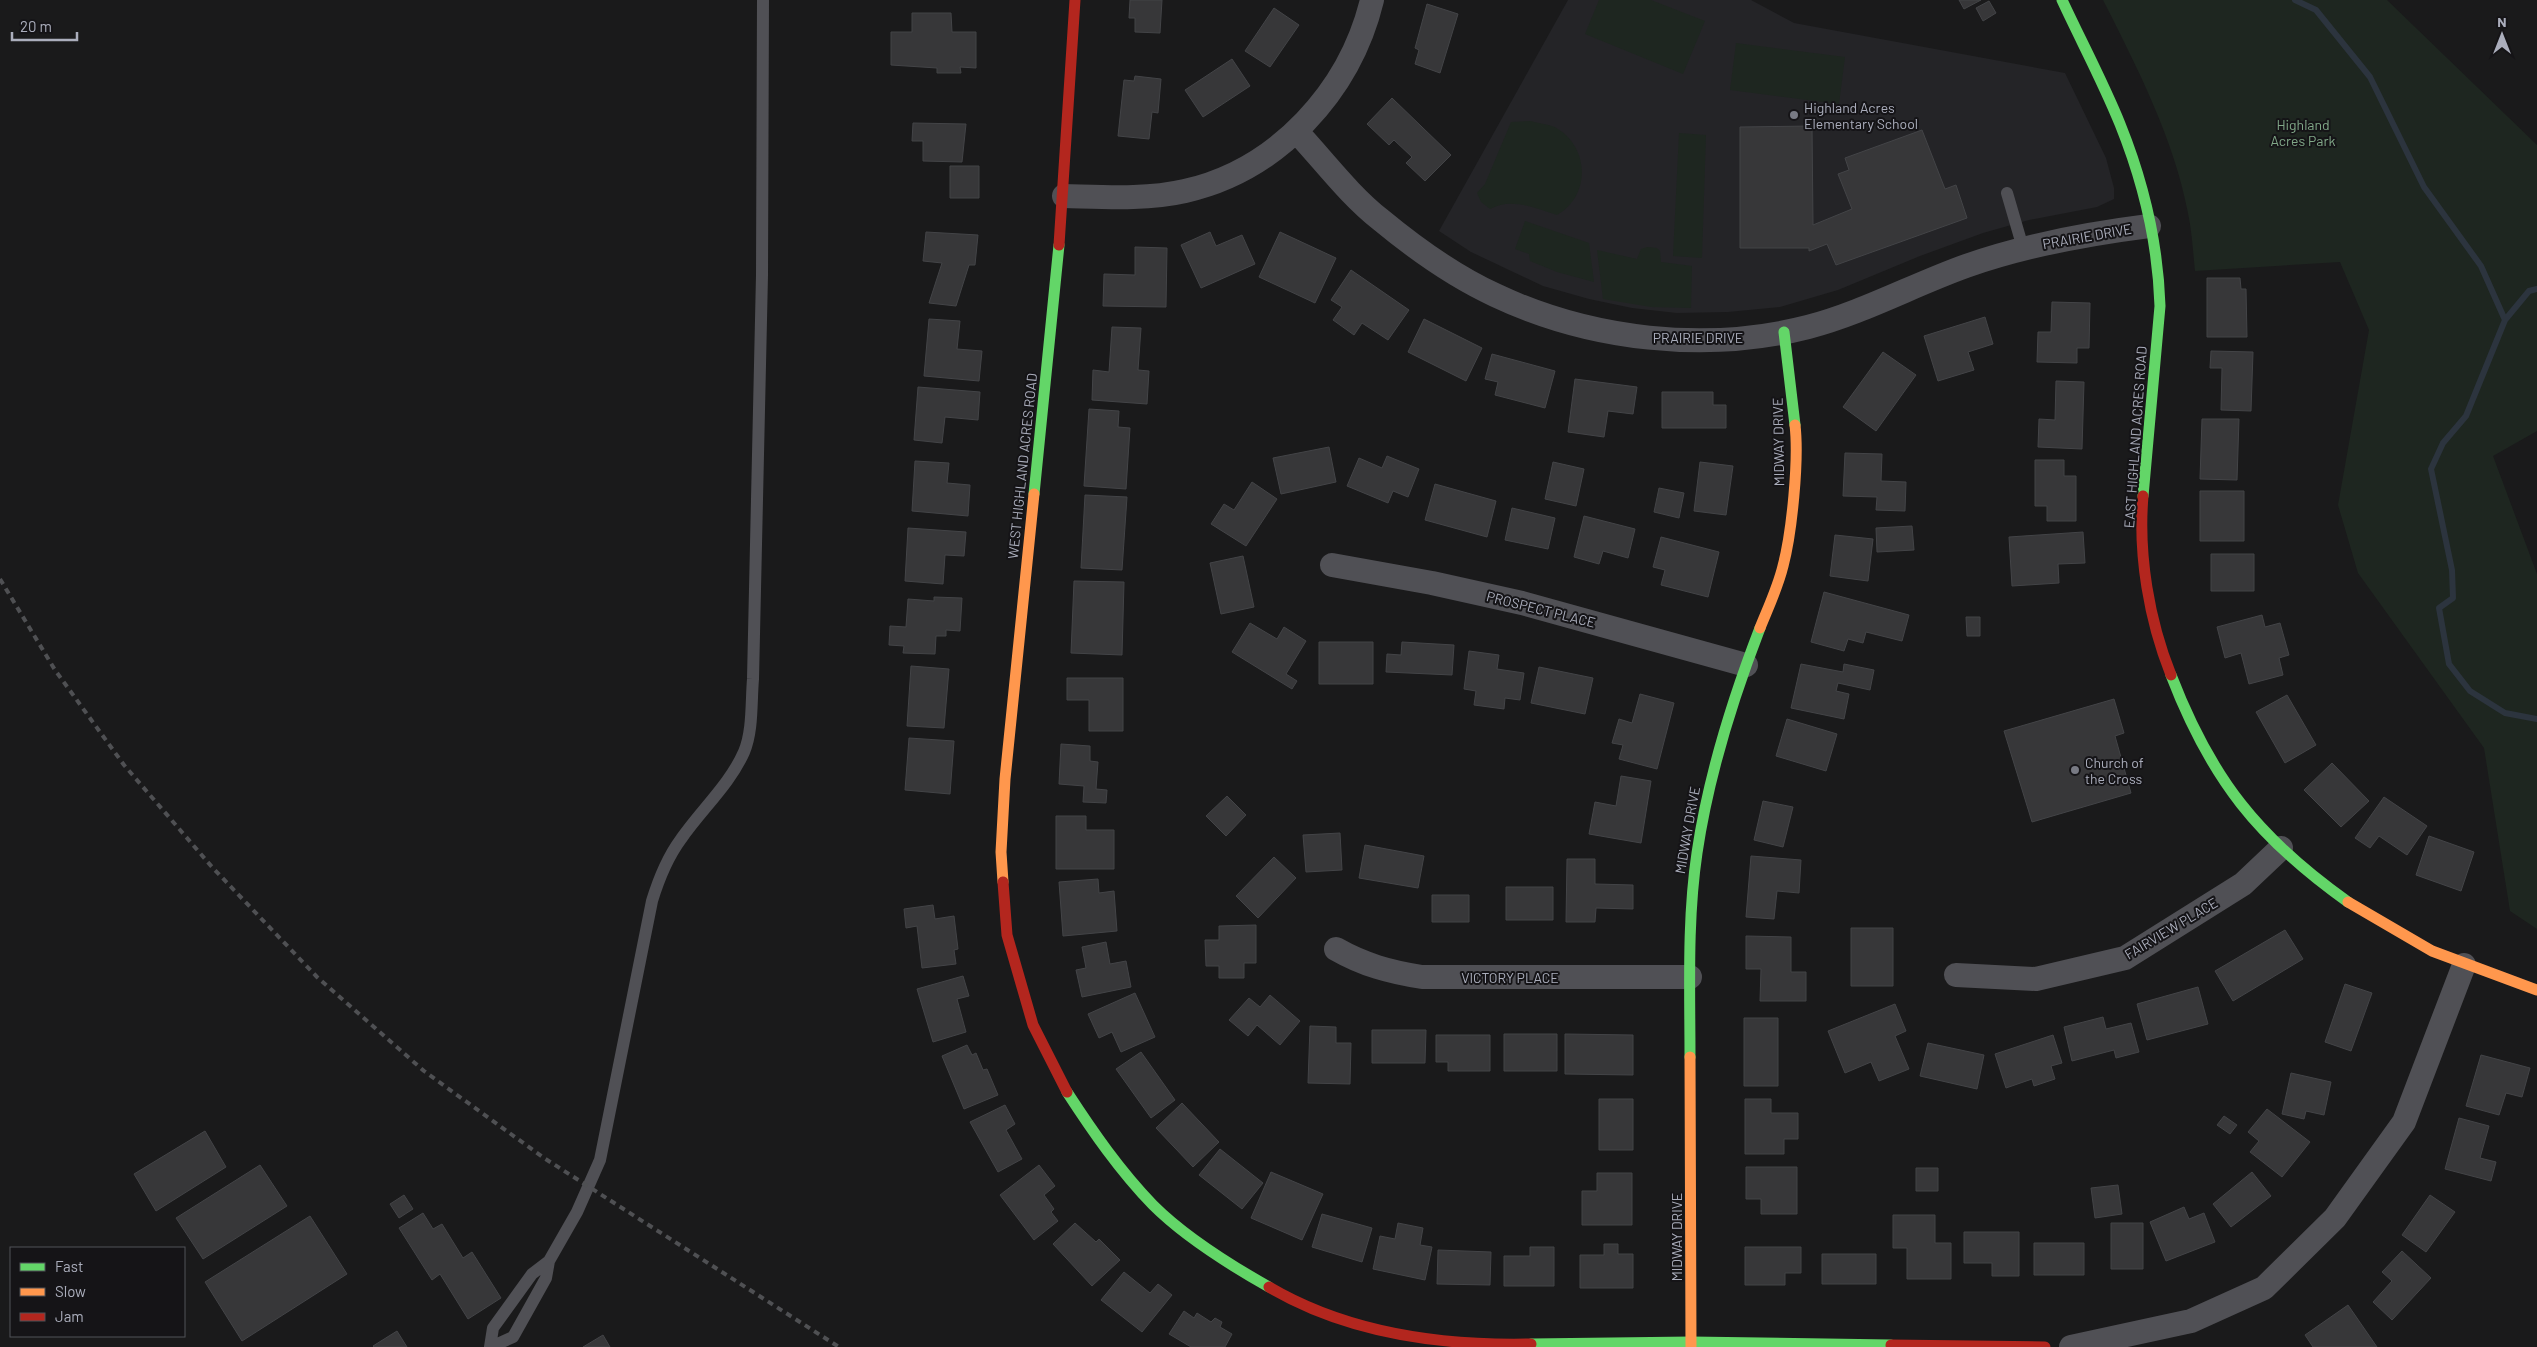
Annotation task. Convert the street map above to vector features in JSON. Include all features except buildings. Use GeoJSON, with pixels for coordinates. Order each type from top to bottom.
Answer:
{"type":"FeatureCollection","features":[{"type":"Feature","properties":{"kind":"street","name":"WEST HIGHLAND ACRES ROAD"},"geometry":{"type":"LineString","coordinates":[[1075,0],[1064,196],[1005,779],[1000,852],[1006,935],[1033,1025],[1062,1083],[1101,1146],[1154,1206],[1222,1259],[1294,1302],[1376,1331],[1484,1345],[2045,1347]]}},
{"type":"Feature","properties":{"kind":"street"},"geometry":{"type":"LineString","coordinates":[[1064,196],[1136,197],[1187,191],[1246,168],[1264,157],[1297,132],[1339,80],[1355,49],[1372,0]]}},
{"type":"Feature","properties":{"kind":"street","name":"EAST HIGHLAND ACRES ROAD"},"geometry":{"type":"LineString","coordinates":[[2062,0],[2120,124],[2136,171],[2159,276],[2160,306],[2142,523],[2146,578],[2152,613],[2171,680],[2194,730],[2239,803],[2281,848],[2345,898],[2418,944],[2464,965],[2537,990]]}},
{"type":"Feature","properties":{"kind":"street","name":"PRAIRIE DRIVE"},"geometry":{"type":"LineString","coordinates":[[1297,132],[1379,219],[1435,260],[1496,295],[1578,324],[1633,336],[1721,339],[1784,332],[1829,320],[1963,267],[2023,248],[2102,232],[2149,226]]}},
{"type":"Feature","properties":{"kind":"street","name":"MIDWAY DRIVE"},"geometry":{"type":"LineString","coordinates":[[1691,1345],[1690,977],[1693,887],[1703,816],[1746,665],[1783,568],[1788,545],[1795,460],[1795,430],[1784,332]]}},
{"type":"Feature","properties":{"kind":"street","name":"PROSPECT PLACE"},"geometry":{"type":"LineString","coordinates":[[1332,565],[1432,583],[1522,603],[1746,665]]}},
{"type":"Feature","properties":{"kind":"street","name":"FAIRVIEW PLACE"},"geometry":{"type":"LineString","coordinates":[[1956,975],[2036,979],[2125,958],[2243,884],[2281,848]]}},
{"type":"Feature","properties":{"kind":"street","name":"VICTORY PLACE"},"geometry":{"type":"LineString","coordinates":[[1336,949],[1359,962],[1388,972],[1422,977],[1690,977]]}},
{"type":"Feature","properties":{"kind":"street"},"geometry":{"type":"LineString","coordinates":[[2072,1347],[2191,1320],[2264,1288],[2335,1218],[2404,1122],[2464,965]]}},
{"type":"Feature","properties":{"kind":"lane"},"geometry":{"type":"LineString","coordinates":[[490,1347],[513,1337],[546,1278],[549,1261],[577,1212],[600,1160],[652,901],[661,871],[680,839],[721,788],[745,751],[750,721],[762,276],[763,0]]}},
{"type":"Feature","properties":{"kind":"lane"},"geometry":{"type":"LineString","coordinates":[[2007,193],[2023,248]]}},
{"type":"Feature","properties":{"kind":"lane"},"geometry":{"type":"LineString","coordinates":[[490,1347],[493,1328],[532,1274],[549,1261]]}},
{"type":"Feature","properties":{"kind":"shaded area","name":"Highland Acres Elementary School"},"geometry":{"type":"Polygon","coordinates":[[[1568,0],[1751,0],[1794,23],[2065,73],[2106,158],[2114,188],[2114,199],[2097,207],[2029,220],[1983,233],[1920,256],[1838,290],[1780,307],[1728,312],[1677,313],[1632,308],[1589,299],[1543,286],[1471,252],[1439,231],[1568,0]]]}},
{"type":"Feature","properties":{"kind":"green space"},"geometry":{"type":"Polygon","coordinates":[[[1599,0],[1651,0],[1705,21],[1683,74],[1585,34],[1599,0]]]}},
{"type":"Feature","properties":{"kind":"green space","name":"Highland Acres Park"},"geometry":{"type":"Polygon","coordinates":[[[2103,0],[2387,0],[2537,145],[2537,431],[2493,456],[2537,574],[2537,929],[2510,911],[2484,748],[2358,573],[2338,505],[2369,330],[2340,262],[2195,271],[2189,220],[2174,158],[2141,77],[2103,0]]]}},
{"type":"Feature","properties":{"kind":"green space"},"geometry":{"type":"Polygon","coordinates":[[[1736,43],[1845,57],[1839,104],[1730,90],[1736,43]]]}},
{"type":"Feature","properties":{"kind":"green space"},"geometry":{"type":"Polygon","coordinates":[[[1531,121],[1558,129],[1576,148],[1580,160],[1582,173],[1576,197],[1568,207],[1557,215],[1514,204],[1506,204],[1490,209],[1481,202],[1477,193],[1485,184],[1511,122],[1531,121]]]}},
{"type":"Feature","properties":{"kind":"green space"},"geometry":{"type":"Polygon","coordinates":[[[1679,133],[1706,135],[1702,258],[1673,256],[1679,133]]]}},
{"type":"Feature","properties":{"kind":"green space"},"geometry":{"type":"Polygon","coordinates":[[[1525,221],[1589,243],[1594,282],[1557,272],[1530,261],[1529,254],[1515,249],[1525,221]]]}},
{"type":"Feature","properties":{"kind":"green space"},"geometry":{"type":"Polygon","coordinates":[[[1647,247],[1657,248],[1660,251],[1661,262],[1692,266],[1691,308],[1651,307],[1603,299],[1597,250],[1637,259],[1641,249],[1647,247]]]}},
{"type":"Feature","properties":{"kind":"waterway"},"geometry":{"type":"LineString","coordinates":[[2295,0],[2316,10],[2370,77],[2424,187],[2481,266],[2505,320],[2466,416],[2443,443],[2431,469],[2452,570],[2453,598],[2439,608],[2449,664],[2470,691],[2505,713],[2537,719]]}},
{"type":"Feature","properties":{"kind":"waterway"},"geometry":{"type":"LineString","coordinates":[[2505,320],[2529,291],[2537,289]]}},
{"type":"Feature","properties":{"kind":"railway"},"geometry":{"type":"LineString","coordinates":[[0,579],[55,670],[124,765],[212,867],[317,977],[424,1071],[544,1158],[839,1347]]}},
{"type":"Feature","properties":{"kind":"traffic: fast"},"geometry":{"type":"LineString","coordinates":[[2062,0],[2120,124],[2136,168],[2153,237],[2160,306],[2143,496]]}},
{"type":"Feature","properties":{"kind":"traffic: fast"},"geometry":{"type":"LineString","coordinates":[[1034,494],[1059,245]]}},
{"type":"Feature","properties":{"kind":"traffic: fast"},"geometry":{"type":"LineString","coordinates":[[1784,332],[1795,425]]}},
{"type":"Feature","properties":{"kind":"traffic: fast"},"geometry":{"type":"LineString","coordinates":[[1690,1057],[1690,929],[1697,853],[1715,767],[1740,682],[1760,628]]}},
{"type":"Feature","properties":{"kind":"traffic: fast"},"geometry":{"type":"LineString","coordinates":[[2171,675],[2186,712],[2203,745],[2221,776],[2241,804],[2288,854],[2348,902]]}},
{"type":"Feature","properties":{"kind":"traffic: fast"},"geometry":{"type":"LineString","coordinates":[[1067,1092],[1107,1151],[1153,1205],[1208,1250],[1269,1287]]}},
{"type":"Feature","properties":{"kind":"traffic: fast"},"geometry":{"type":"LineString","coordinates":[[1531,1344],[1691,1342],[1891,1345]]}},
{"type":"Feature","properties":{"kind":"traffic: slow"},"geometry":{"type":"LineString","coordinates":[[1760,628],[1781,574],[1789,535],[1794,496],[1795,425]]}},
{"type":"Feature","properties":{"kind":"traffic: slow"},"geometry":{"type":"LineString","coordinates":[[1003,882],[1001,852],[1005,779],[1034,494]]}},
{"type":"Feature","properties":{"kind":"traffic: slow"},"geometry":{"type":"LineString","coordinates":[[2348,902],[2432,951],[2537,990]]}},
{"type":"Feature","properties":{"kind":"traffic: slow"},"geometry":{"type":"LineString","coordinates":[[1690,1057],[1691,1347]]}},
{"type":"Feature","properties":{"kind":"traffic: jam"},"geometry":{"type":"LineString","coordinates":[[1059,245],[1075,0]]}},
{"type":"Feature","properties":{"kind":"traffic: jam"},"geometry":{"type":"LineString","coordinates":[[2143,496],[2142,541],[2147,587],[2151,610],[2171,675]]}},
{"type":"Feature","properties":{"kind":"traffic: jam"},"geometry":{"type":"LineString","coordinates":[[1003,882],[1007,935],[1033,1025],[1067,1092]]}},
{"type":"Feature","properties":{"kind":"traffic: jam"},"geometry":{"type":"LineString","coordinates":[[1269,1287],[1299,1303],[1330,1316],[1395,1334],[1463,1342],[1531,1344]]}},
{"type":"Feature","properties":{"kind":"traffic: jam"},"geometry":{"type":"LineString","coordinates":[[1891,1345],[2045,1347]]}},
{"type":"Feature","properties":{"kind":"place","name":"Highland Acres Elementary School"},"geometry":{"type":"Point","coordinates":[1794,115]}},
{"type":"Feature","properties":{"kind":"place","name":"Church of the Cross"},"geometry":{"type":"Point","coordinates":[2075,770]}}]}
